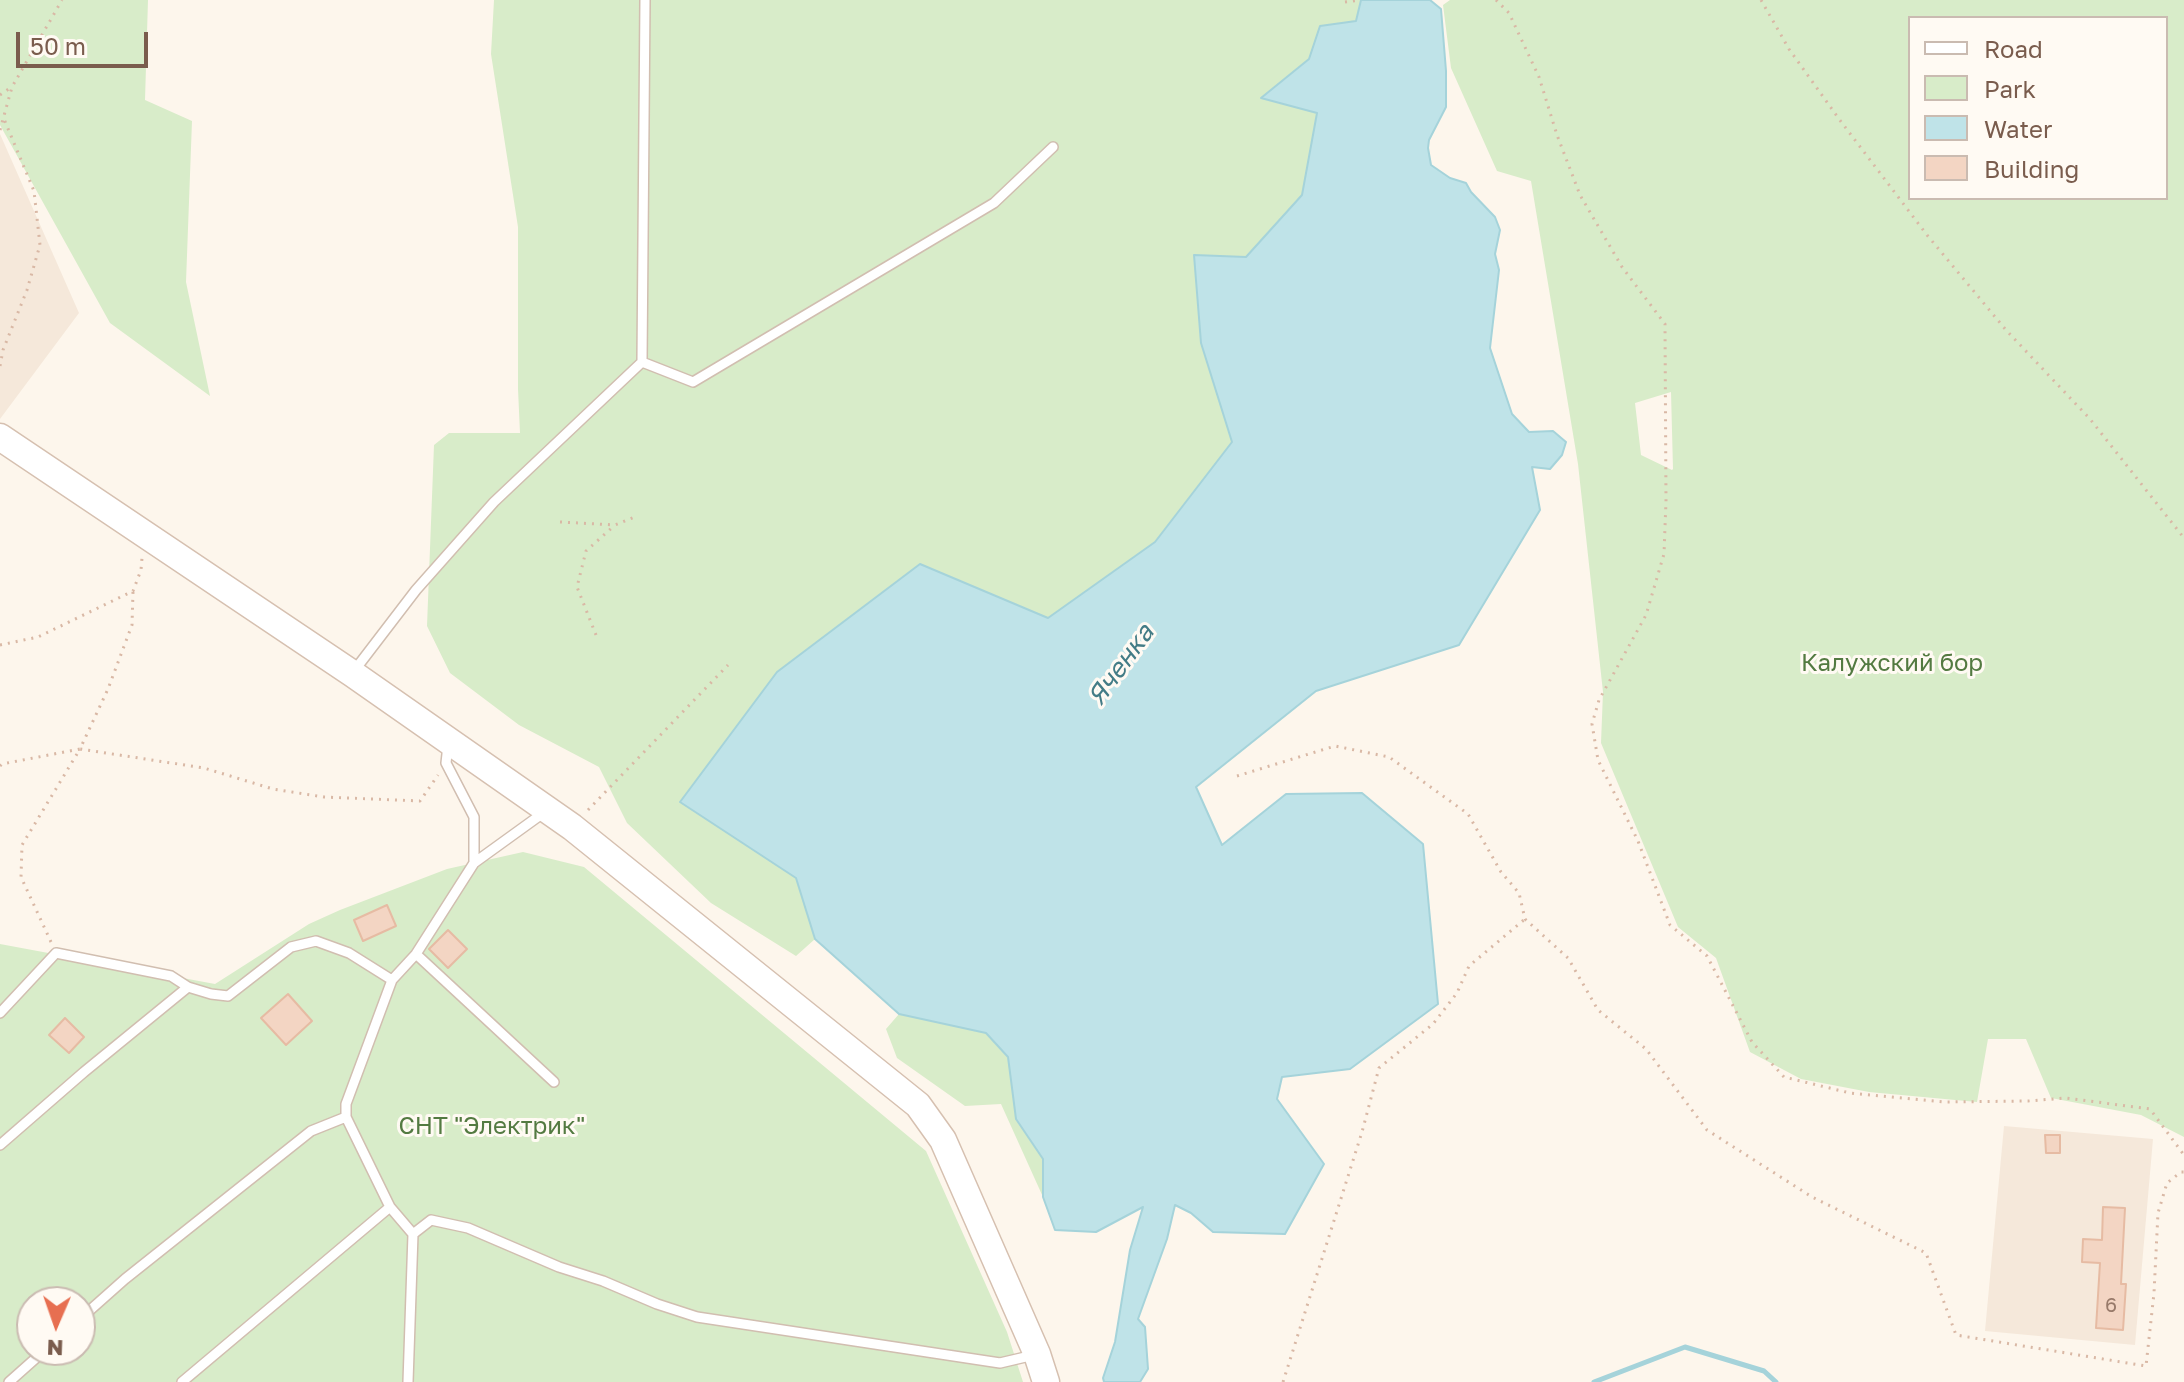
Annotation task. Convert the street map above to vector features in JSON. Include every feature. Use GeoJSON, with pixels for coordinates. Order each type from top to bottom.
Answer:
{"type":"FeatureCollection","features":[{"type":"Feature","properties":{"kind":"street"},"geometry":{"type":"LineString","coordinates":[[0,437],[353,674],[447,752],[572,827],[918,1105],[943,1140],[1037,1354],[1046,1382]]}},
{"type":"Feature","properties":{"kind":"lane"},"geometry":{"type":"LineString","coordinates":[[353,674],[416,590],[494,502],[642,362],[645,0]]}},
{"type":"Feature","properties":{"kind":"lane"},"geometry":{"type":"LineString","coordinates":[[642,362],[693,382],[994,203],[1053,147]]}},
{"type":"Feature","properties":{"kind":"lane"},"geometry":{"type":"LineString","coordinates":[[447,752],[474,817],[474,863]]}},
{"type":"Feature","properties":{"kind":"lane"},"geometry":{"type":"LineString","coordinates":[[408,1382],[413,1234],[390,1207],[346,1117],[346,1104],[392,980],[416,954],[474,863],[547,810]]}},
{"type":"Feature","properties":{"kind":"lane"},"geometry":{"type":"LineString","coordinates":[[0,1013],[56,953],[171,976],[188,987],[228,996],[291,947],[316,941],[349,953],[392,980]]}},
{"type":"Feature","properties":{"kind":"lane"},"geometry":{"type":"LineString","coordinates":[[416,954],[554,1082]]}},
{"type":"Feature","properties":{"kind":"lane"},"geometry":{"type":"LineString","coordinates":[[0,1145],[188,987]]}},
{"type":"Feature","properties":{"kind":"lane"},"geometry":{"type":"LineString","coordinates":[[96,1305],[311,1131],[346,1117]]}},
{"type":"Feature","properties":{"kind":"lane"},"geometry":{"type":"LineString","coordinates":[[182,1382],[390,1207]]}},
{"type":"Feature","properties":{"kind":"lane"},"geometry":{"type":"LineString","coordinates":[[413,1234],[431,1220],[468,1228],[559,1267],[697,1317],[1000,1363],[1037,1354]]}},
{"type":"Feature","properties":{"kind":"lane"},"geometry":{"type":"LineString","coordinates":[[9,1382],[27,1366]]}},
{"type":"Feature","properties":{"kind":"path"},"geometry":{"type":"LineString","coordinates":[[0,130],[12,87],[62,0]]}},
{"type":"Feature","properties":{"kind":"path"},"geometry":{"type":"LineString","coordinates":[[1345,2],[1360,0]]}},
{"type":"Feature","properties":{"kind":"path"},"geometry":{"type":"LineString","coordinates":[[1496,0],[1509,13],[1539,77],[1580,195],[1622,267],[1665,324],[1664,554],[1646,615],[1599,700],[1592,724],[1598,760],[1638,841],[1670,925],[1707,956],[1752,1042],[1784,1077],[1850,1093],[1944,1102],[2066,1098],[2150,1109],[2184,1155]]}},
{"type":"Feature","properties":{"kind":"path"},"geometry":{"type":"LineString","coordinates":[[1761,0],[1789,49],[1927,235],[2006,330],[2090,419],[2184,538]]}},
{"type":"Feature","properties":{"kind":"path"},"geometry":{"type":"LineString","coordinates":[[0,95],[12,87]]}},
{"type":"Feature","properties":{"kind":"path"},"geometry":{"type":"LineString","coordinates":[[0,366],[40,245],[34,191],[4,119]]}},
{"type":"Feature","properties":{"kind":"path"},"geometry":{"type":"LineString","coordinates":[[596,635],[577,587],[586,551],[615,525],[637,516]]}},
{"type":"Feature","properties":{"kind":"path"},"geometry":{"type":"LineString","coordinates":[[560,522],[615,525]]}},
{"type":"Feature","properties":{"kind":"path"},"geometry":{"type":"LineString","coordinates":[[56,953],[21,877],[22,845],[80,749],[108,689],[132,625],[133,591],[141,570],[145,535]]}},
{"type":"Feature","properties":{"kind":"path"},"geometry":{"type":"LineString","coordinates":[[0,645],[38,637],[133,591]]}},
{"type":"Feature","properties":{"kind":"path"},"geometry":{"type":"LineString","coordinates":[[572,827],[728,665]]}},
{"type":"Feature","properties":{"kind":"path"},"geometry":{"type":"LineString","coordinates":[[1237,776],[1335,746],[1389,757],[1468,814],[1501,872],[1519,893],[1525,919],[1568,958],[1598,1010],[1646,1049],[1707,1130],[1812,1197],[1926,1253],[1956,1335],[2146,1366],[2158,1213],[2167,1183],[2184,1172]]}},
{"type":"Feature","properties":{"kind":"path"},"geometry":{"type":"LineString","coordinates":[[0,766],[80,749],[204,768],[273,789],[338,798],[420,801],[447,752]]}},
{"type":"Feature","properties":{"kind":"path"},"geometry":{"type":"LineString","coordinates":[[1283,1382],[1362,1132],[1379,1068],[1433,1024],[1457,993],[1469,966],[1525,919]]}},
{"type":"Feature","properties":{"kind":"shaded area"},"geometry":{"type":"Polygon","coordinates":[[[0,134],[79,313],[0,419],[0,134]]]}},
{"type":"Feature","properties":{"kind":"shaded area"},"geometry":{"type":"Polygon","coordinates":[[[2004,1126],[2153,1139],[2135,1345],[1985,1331],[2004,1126]]]}},
{"type":"Feature","properties":{"kind":"green space"},"geometry":{"type":"Polygon","coordinates":[[[0,0],[148,0],[145,100],[192,121],[186,282],[210,396],[110,323],[0,125],[0,0]]]}},
{"type":"Feature","properties":{"kind":"green space"},"geometry":{"type":"Polygon","coordinates":[[[494,0],[1361,0],[1356,21],[1320,26],[1309,59],[1262,97],[1317,113],[1302,195],[1246,257],[1194,255],[1201,343],[1232,442],[1155,542],[1048,618],[920,564],[681,802],[796,878],[815,939],[796,956],[711,903],[627,823],[599,767],[519,725],[450,673],[427,626],[434,445],[449,433],[520,433],[518,227],[491,54],[494,0]]]}},
{"type":"Feature","properties":{"kind":"green space","name":"Калужский бор"},"geometry":{"type":"Polygon","coordinates":[[[1450,0],[2184,0],[2184,1137],[2141,1115],[2051,1098],[2026,1039],[1988,1039],[1977,1102],[1869,1092],[1801,1079],[1750,1052],[1716,958],[1678,927],[1601,743],[1603,692],[1578,464],[1531,181],[1497,171],[1451,68],[1443,5],[1450,0]],[[1671,392],[1635,403],[1641,455],[1673,469],[1671,392]]]}},
{"type":"Feature","properties":{"kind":"green space","name":"СНТ \"Электрик\""},"geometry":{"type":"Polygon","coordinates":[[[523,852],[584,867],[926,1151],[1007,1332],[1023,1382],[0,1382],[0,944],[215,984],[309,924],[447,869],[523,852]]]}},
{"type":"Feature","properties":{"kind":"green space"},"geometry":{"type":"Polygon","coordinates":[[[899,1014],[986,1033],[1008,1058],[1016,1119],[1043,1159],[1043,1197],[1001,1104],[965,1106],[897,1058],[886,1029],[899,1014]]]}},
{"type":"Feature","properties":{"kind":"water","name":"Яченка"},"geometry":{"type":"Polygon","coordinates":[[[1361,0],[1430,0],[1441,9],[1446,107],[1429,140],[1431,165],[1450,178],[1466,183],[1495,217],[1500,230],[1495,254],[1499,270],[1490,348],[1512,414],[1529,432],[1553,431],[1566,442],[1562,455],[1550,469],[1532,467],[1540,510],[1459,645],[1316,691],[1196,787],[1222,845],[1286,794],[1362,793],[1423,844],[1438,1004],[1350,1069],[1282,1077],[1277,1099],[1324,1164],[1285,1234],[1213,1232],[1191,1213],[1175,1205],[1167,1239],[1138,1319],[1145,1327],[1148,1369],[1140,1382],[1104,1382],[1115,1342],[1130,1250],[1143,1207],[1096,1232],[1055,1230],[1043,1197],[1043,1159],[1016,1119],[1008,1057],[986,1033],[899,1014],[815,939],[796,878],[680,802],[777,672],[920,564],[1048,618],[1155,542],[1232,442],[1201,343],[1194,255],[1246,257],[1302,195],[1317,113],[1261,98],[1309,59],[1320,26],[1356,21],[1361,0]]]}},
{"type":"Feature","properties":{"kind":"building"},"geometry":{"type":"Polygon","coordinates":[[[387,905],[396,926],[363,941],[354,920],[387,905]]]}},
{"type":"Feature","properties":{"kind":"building"},"geometry":{"type":"Polygon","coordinates":[[[448,930],[467,949],[448,968],[429,949],[448,930]]]}},
{"type":"Feature","properties":{"kind":"building"},"geometry":{"type":"Polygon","coordinates":[[[288,994],[312,1021],[286,1045],[261,1018],[288,994]]]}},
{"type":"Feature","properties":{"kind":"building"},"geometry":{"type":"Polygon","coordinates":[[[65,1018],[84,1037],[69,1053],[49,1035],[65,1018]]]}},
{"type":"Feature","properties":{"kind":"building"},"geometry":{"type":"Polygon","coordinates":[[[2045,1135],[2060,1135],[2060,1153],[2046,1153],[2045,1135]]]}},
{"type":"Feature","properties":{"kind":"building"},"geometry":{"type":"Polygon","coordinates":[[[2103,1207],[2125,1208],[2121,1284],[2126,1284],[2123,1330],[2096,1328],[2100,1263],[2082,1262],[2083,1239],[2102,1240],[2103,1207]]]}},
{"type":"Feature","properties":{"kind":"waterway"},"geometry":{"type":"LineString","coordinates":[[1594,1382],[1685,1347],[1764,1371],[1776,1382]]}}]}
